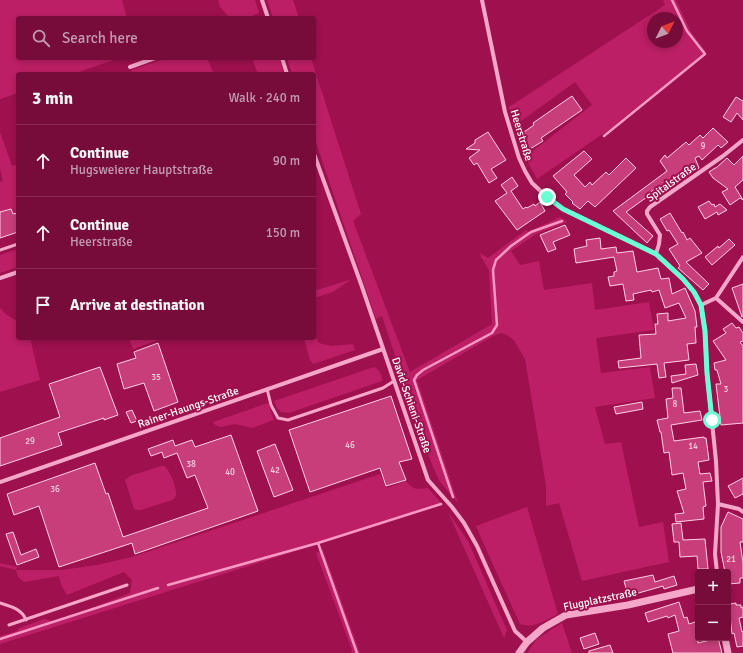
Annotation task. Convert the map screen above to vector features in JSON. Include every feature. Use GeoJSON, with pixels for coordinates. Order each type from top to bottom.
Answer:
{"type":"FeatureCollection","features":[{"type":"Feature","properties":{"kind":"street"},"geometry":{"type":"LineString","coordinates":[[262,0],[267,16]]}},
{"type":"Feature","properties":{"kind":"street","name":"Heerstraße"},"geometry":{"type":"LineString","coordinates":[[482,0],[505,112],[518,158],[532,183],[563,209],[656,254],[683,279],[694,292],[701,305]]}},
{"type":"Feature","properties":{"kind":"street"},"geometry":{"type":"LineString","coordinates":[[130,67],[149,60]]}},
{"type":"Feature","properties":{"kind":"street"},"geometry":{"type":"LineString","coordinates":[[283,60],[286,72]]}},
{"type":"Feature","properties":{"kind":"street","name":"Spitalstraße"},"geometry":{"type":"LineString","coordinates":[[656,254],[660,235],[647,214],[650,207],[723,156],[743,140]]}},
{"type":"Feature","properties":{"kind":"street","name":"David-Schieni-Straße"},"geometry":{"type":"LineString","coordinates":[[316,160],[361,284],[428,480],[464,523],[477,546],[515,631],[527,642]]}},
{"type":"Feature","properties":{"kind":"street"},"geometry":{"type":"LineString","coordinates":[[717,569],[715,554],[718,504],[716,461],[707,373],[705,331],[701,305],[716,298],[743,256]]}},
{"type":"Feature","properties":{"kind":"street"},"geometry":{"type":"LineString","coordinates":[[0,278],[16,273]]}},
{"type":"Feature","properties":{"kind":"street"},"geometry":{"type":"LineString","coordinates":[[716,298],[743,322]]}},
{"type":"Feature","properties":{"kind":"street","name":"Rainer-Haungs-Straße"},"geometry":{"type":"LineString","coordinates":[[0,482],[383,349]]}},
{"type":"Feature","properties":{"kind":"street"},"geometry":{"type":"LineString","coordinates":[[718,504],[738,509],[743,512]]}},
{"type":"Feature","properties":{"kind":"street","name":"Flugplatzstraße"},"geometry":{"type":"LineString","coordinates":[[519,653],[527,642],[543,628],[566,615],[695,590]]}},
{"type":"Feature","properties":{"kind":"street"},"geometry":{"type":"LineString","coordinates":[[726,641],[728,653]]}},
{"type":"Feature","properties":{"kind":"lane"},"geometry":{"type":"LineString","coordinates":[[0,250],[16,245]]}},
{"type":"Feature","properties":{"kind":"lane"},"geometry":{"type":"LineString","coordinates":[[267,389],[271,405],[278,418],[288,420],[383,388],[394,381]]}},
{"type":"Feature","properties":{"kind":"lane"},"geometry":{"type":"LineString","coordinates":[[9,625],[127,585]]}},
{"type":"Feature","properties":{"kind":"lane"},"geometry":{"type":"LineString","coordinates":[[0,603],[11,606],[24,614],[26,620]]}},
{"type":"Feature","properties":{"kind":"shaded area"},"geometry":{"type":"Polygon","coordinates":[[[0,0],[122,0],[126,16],[16,16],[16,60],[113,60],[79,72],[16,72],[16,94],[0,99],[0,0]]]}},
{"type":"Feature","properties":{"kind":"shaded area"},"geometry":{"type":"Polygon","coordinates":[[[218,0],[255,0],[259,13],[252,16],[228,16],[220,7],[218,0]]]}},
{"type":"Feature","properties":{"kind":"shaded area"},"geometry":{"type":"Polygon","coordinates":[[[267,0],[293,0],[298,16],[272,16],[267,0]]]}},
{"type":"Feature","properties":{"kind":"shaded area"},"geometry":{"type":"Polygon","coordinates":[[[663,0],[676,0],[682,12],[654,12],[665,5],[663,0]]]}},
{"type":"Feature","properties":{"kind":"shaded area"},"geometry":{"type":"Polygon","coordinates":[[[683,15],[691,32],[706,52],[610,129],[537,179],[525,157],[592,105],[575,82],[513,127],[509,107],[647,17],[647,48],[683,48],[683,15]]]}},
{"type":"Feature","properties":{"kind":"shaded area"},"geometry":{"type":"Polygon","coordinates":[[[162,60],[208,60],[213,72],[132,72],[131,70],[162,60]]]}},
{"type":"Feature","properties":{"kind":"shaded area"},"geometry":{"type":"Polygon","coordinates":[[[253,60],[280,60],[283,72],[257,72],[253,60]]]}},
{"type":"Feature","properties":{"kind":"shaded area"},"geometry":{"type":"Polygon","coordinates":[[[288,60],[312,60],[315,72],[291,72],[288,60]]]}},
{"type":"Feature","properties":{"kind":"shaded area"},"geometry":{"type":"Polygon","coordinates":[[[316,74],[361,214],[353,221],[410,372],[492,324],[489,270],[480,253],[488,258],[526,230],[528,232],[560,217],[567,222],[536,234],[511,251],[520,265],[539,261],[544,290],[592,283],[595,310],[649,302],[654,330],[596,338],[601,373],[650,367],[655,398],[595,407],[605,444],[621,442],[639,527],[663,522],[669,562],[582,581],[559,503],[546,506],[546,486],[525,359],[514,340],[501,333],[493,336],[417,380],[458,503],[440,482],[433,467],[382,316],[376,319],[316,143],[316,74]]]}},
{"type":"Feature","properties":{"kind":"shaded area"},"geometry":{"type":"Polygon","coordinates":[[[0,132],[12,166],[16,165],[16,214],[14,218],[11,209],[0,212],[0,182],[3,181],[0,169],[0,132]]]}},
{"type":"Feature","properties":{"kind":"shaded area"},"geometry":{"type":"Polygon","coordinates":[[[16,250],[16,268],[0,273],[0,255],[16,250]]]}},
{"type":"Feature","properties":{"kind":"shaded area"},"geometry":{"type":"Polygon","coordinates":[[[352,279],[333,292],[316,297],[316,290],[352,279]]]}},
{"type":"Feature","properties":{"kind":"shaded area"},"geometry":{"type":"Polygon","coordinates":[[[0,308],[16,321],[16,340],[30,340],[40,380],[0,392],[0,308]]]}},
{"type":"Feature","properties":{"kind":"shaded area"},"geometry":{"type":"Polygon","coordinates":[[[316,338],[319,343],[331,346],[353,344],[355,350],[313,364],[310,360],[305,340],[316,340],[316,338]]]}},
{"type":"Feature","properties":{"kind":"shaded area"},"geometry":{"type":"Polygon","coordinates":[[[130,340],[158,340],[133,349],[130,340]]]}},
{"type":"Feature","properties":{"kind":"shaded area"},"geometry":{"type":"Polygon","coordinates":[[[374,367],[378,369],[382,377],[382,381],[289,413],[281,412],[277,408],[274,401],[374,367]]]}},
{"type":"Feature","properties":{"kind":"shaded area"},"geometry":{"type":"Polygon","coordinates":[[[268,403],[274,420],[252,428],[235,424],[220,427],[213,422],[268,403]]]}},
{"type":"Feature","properties":{"kind":"shaded area"},"geometry":{"type":"Polygon","coordinates":[[[164,466],[168,470],[172,478],[176,491],[175,497],[172,500],[141,510],[134,509],[125,480],[130,476],[164,466]]]}},
{"type":"Feature","properties":{"kind":"shaded area"},"geometry":{"type":"Polygon","coordinates":[[[380,474],[387,488],[406,481],[416,489],[428,488],[443,505],[0,644],[0,636],[17,631],[19,628],[44,619],[56,622],[130,593],[132,580],[124,572],[67,595],[61,585],[59,576],[24,582],[18,577],[16,570],[61,570],[97,565],[132,557],[380,474]]]}},
{"type":"Feature","properties":{"kind":"shaded area"},"geometry":{"type":"Polygon","coordinates":[[[527,507],[558,614],[535,625],[520,624],[476,526],[527,507]]]}},
{"type":"Feature","properties":{"kind":"shaded area"},"geometry":{"type":"Polygon","coordinates":[[[448,512],[468,541],[507,630],[504,638],[448,512]]]}},
{"type":"Feature","properties":{"kind":"shaded area"},"geometry":{"type":"Polygon","coordinates":[[[323,550],[360,653],[351,653],[352,650],[316,553],[323,550]]]}},
{"type":"Feature","properties":{"kind":"shaded area"},"geometry":{"type":"Polygon","coordinates":[[[0,563],[17,567],[16,570],[0,566],[0,563]]]}},
{"type":"Feature","properties":{"kind":"shaded area"},"geometry":{"type":"Polygon","coordinates":[[[562,623],[572,653],[527,653],[537,639],[562,623]]]}},
{"type":"Feature","properties":{"kind":"building"},"geometry":{"type":"Polygon","coordinates":[[[572,96],[582,110],[541,138],[543,141],[530,149],[523,138],[526,136],[524,132],[534,125],[533,123],[572,96]]]}},
{"type":"Feature","properties":{"kind":"building"},"geometry":{"type":"Polygon","coordinates":[[[736,97],[743,101],[743,120],[737,113],[731,122],[723,117],[736,97]]]}},
{"type":"Feature","properties":{"kind":"building"},"geometry":{"type":"Polygon","coordinates":[[[713,128],[728,142],[721,148],[718,145],[702,160],[699,156],[695,158],[699,168],[696,171],[691,164],[672,183],[674,185],[666,191],[661,185],[646,195],[647,197],[626,212],[653,236],[647,243],[613,211],[667,171],[660,161],[665,155],[667,158],[686,142],[689,145],[700,135],[703,138],[713,128]]]}},
{"type":"Feature","properties":{"kind":"building"},"geometry":{"type":"Polygon","coordinates":[[[488,132],[506,160],[491,169],[497,178],[489,183],[477,163],[474,165],[469,158],[480,150],[466,149],[475,143],[475,140],[488,132]]]}},
{"type":"Feature","properties":{"kind":"building"},"geometry":{"type":"Polygon","coordinates":[[[584,151],[592,159],[574,175],[585,187],[590,182],[592,185],[606,172],[609,175],[626,158],[636,168],[595,207],[588,201],[580,209],[572,203],[573,202],[565,194],[567,192],[553,176],[584,151]]]}},
{"type":"Feature","properties":{"kind":"building"},"geometry":{"type":"Polygon","coordinates":[[[743,156],[743,180],[735,187],[743,200],[740,198],[730,205],[722,192],[728,189],[713,178],[709,172],[727,158],[734,165],[743,156]]]}},
{"type":"Feature","properties":{"kind":"building"},"geometry":{"type":"Polygon","coordinates":[[[512,177],[518,186],[511,191],[523,209],[534,204],[535,206],[540,202],[545,211],[517,230],[495,201],[507,193],[501,185],[512,177]]]}},
{"type":"Feature","properties":{"kind":"building"},"geometry":{"type":"Polygon","coordinates":[[[709,201],[712,205],[714,204],[715,207],[720,204],[727,210],[718,215],[717,212],[705,219],[698,207],[709,201]]]}},
{"type":"Feature","properties":{"kind":"building"},"geometry":{"type":"Polygon","coordinates":[[[11,209],[13,214],[16,213],[16,233],[0,238],[0,212],[11,209]]]}},
{"type":"Feature","properties":{"kind":"building"},"geometry":{"type":"Polygon","coordinates":[[[670,213],[687,240],[690,238],[702,253],[686,262],[709,284],[703,290],[678,268],[680,266],[669,249],[678,244],[669,230],[667,231],[660,219],[670,213]]]}},
{"type":"Feature","properties":{"kind":"building"},"geometry":{"type":"Polygon","coordinates":[[[565,225],[570,235],[553,242],[556,249],[548,252],[540,235],[565,225]]]}},
{"type":"Feature","properties":{"kind":"building"},"geometry":{"type":"Polygon","coordinates":[[[600,238],[601,249],[616,247],[617,253],[633,251],[637,272],[658,268],[661,279],[669,278],[672,294],[685,288],[695,311],[697,327],[695,327],[696,343],[687,344],[689,360],[664,363],[666,377],[659,378],[657,364],[619,368],[618,361],[641,358],[639,335],[656,334],[655,324],[658,324],[657,314],[668,313],[668,321],[686,318],[679,303],[665,308],[659,290],[652,292],[651,290],[633,294],[634,300],[626,301],[623,284],[610,286],[608,277],[614,276],[614,272],[617,271],[614,257],[576,263],[574,249],[587,246],[586,240],[600,238]]]}},
{"type":"Feature","properties":{"kind":"building"},"geometry":{"type":"Polygon","coordinates":[[[729,239],[735,245],[712,265],[705,257],[729,239]]]}},
{"type":"Feature","properties":{"kind":"building"},"geometry":{"type":"Polygon","coordinates":[[[743,284],[743,316],[742,317],[732,288],[743,284]]]}},
{"type":"Feature","properties":{"kind":"building"},"geometry":{"type":"Polygon","coordinates":[[[732,323],[736,328],[739,327],[743,333],[743,341],[740,342],[743,346],[743,423],[721,425],[716,384],[721,384],[717,370],[715,370],[714,363],[726,360],[713,341],[726,333],[723,329],[732,323]]]}},
{"type":"Feature","properties":{"kind":"building"},"geometry":{"type":"Polygon","coordinates":[[[158,343],[178,402],[154,411],[144,383],[124,389],[117,364],[136,358],[134,352],[158,343]]]}},
{"type":"Feature","properties":{"kind":"building"},"geometry":{"type":"Polygon","coordinates":[[[696,364],[698,375],[672,383],[671,376],[686,374],[685,365],[696,364]]]}},
{"type":"Feature","properties":{"kind":"building"},"geometry":{"type":"Polygon","coordinates":[[[100,367],[118,415],[58,433],[62,445],[0,466],[0,438],[60,417],[49,384],[100,367]]]}},
{"type":"Feature","properties":{"kind":"building"},"geometry":{"type":"Polygon","coordinates":[[[672,388],[681,388],[684,413],[700,411],[702,420],[671,425],[674,441],[706,438],[709,460],[698,462],[700,474],[710,473],[712,481],[703,482],[706,506],[703,507],[704,519],[676,522],[675,514],[684,513],[677,491],[686,489],[683,473],[672,475],[669,452],[664,453],[661,432],[657,420],[668,418],[666,399],[673,398],[672,388]]]}},
{"type":"Feature","properties":{"kind":"building"},"geometry":{"type":"Polygon","coordinates":[[[391,396],[412,459],[399,462],[406,480],[386,486],[380,468],[310,492],[289,430],[391,396]]]}},
{"type":"Feature","properties":{"kind":"building"},"geometry":{"type":"Polygon","coordinates":[[[642,402],[643,409],[616,414],[614,407],[642,402]]]}},
{"type":"Feature","properties":{"kind":"building"},"geometry":{"type":"Polygon","coordinates":[[[132,410],[137,421],[131,423],[126,412],[132,410]]]}},
{"type":"Feature","properties":{"kind":"building"},"geometry":{"type":"Polygon","coordinates":[[[231,435],[258,511],[135,554],[132,543],[59,567],[39,506],[14,515],[7,494],[95,463],[106,494],[108,493],[123,537],[208,508],[195,475],[187,478],[177,453],[164,458],[162,452],[151,456],[148,449],[173,440],[175,446],[192,440],[195,447],[231,435]]]}},
{"type":"Feature","properties":{"kind":"building"},"geometry":{"type":"Polygon","coordinates":[[[275,444],[293,490],[274,497],[257,451],[275,444]]]}},
{"type":"Feature","properties":{"kind":"building"},"geometry":{"type":"Polygon","coordinates":[[[743,478],[743,494],[735,498],[728,486],[743,478]]]}},
{"type":"Feature","properties":{"kind":"building"},"geometry":{"type":"Polygon","coordinates":[[[728,512],[743,519],[743,542],[740,542],[743,563],[743,578],[740,578],[740,583],[731,584],[731,569],[724,569],[721,552],[721,527],[728,512]]]}},
{"type":"Feature","properties":{"kind":"building"},"geometry":{"type":"Polygon","coordinates":[[[681,523],[683,540],[705,539],[708,569],[698,569],[697,556],[680,557],[679,542],[674,542],[672,524],[681,523]]]}},
{"type":"Feature","properties":{"kind":"building"},"geometry":{"type":"Polygon","coordinates":[[[13,532],[21,555],[36,549],[39,557],[17,565],[6,534],[13,532]]]}},
{"type":"Feature","properties":{"kind":"building"},"geometry":{"type":"Polygon","coordinates":[[[653,575],[655,582],[674,576],[677,585],[664,589],[663,586],[628,596],[624,581],[653,575]]]}},
{"type":"Feature","properties":{"kind":"building"},"geometry":{"type":"Polygon","coordinates":[[[679,602],[684,618],[687,617],[689,624],[695,622],[695,641],[698,641],[698,643],[706,641],[719,641],[722,653],[673,653],[668,634],[679,631],[675,615],[648,622],[645,613],[679,602]]]}},
{"type":"Feature","properties":{"kind":"building"},"geometry":{"type":"Polygon","coordinates":[[[736,603],[736,605],[741,605],[741,608],[743,607],[743,617],[739,618],[742,632],[743,631],[743,646],[737,647],[734,633],[732,634],[731,604],[736,603]]]}},
{"type":"Feature","properties":{"kind":"building"},"geometry":{"type":"Polygon","coordinates":[[[595,633],[599,644],[584,649],[580,638],[595,633]]]}},
{"type":"Feature","properties":{"kind":"building"},"geometry":{"type":"Polygon","coordinates":[[[610,645],[613,653],[589,653],[589,651],[610,645]]]}},
{"type":"Feature","properties":{"kind":"waterway"},"geometry":{"type":"LineString","coordinates":[[604,136],[705,54],[687,31],[672,0]]}},
{"type":"Feature","properties":{"kind":"waterway"},"geometry":{"type":"LineString","coordinates":[[453,497],[414,380],[423,370],[492,333],[497,325],[493,270],[496,260],[511,246],[531,232],[562,221]]}},
{"type":"Feature","properties":{"kind":"waterway"},"geometry":{"type":"LineString","coordinates":[[357,653],[318,543],[441,504]]}},
{"type":"Feature","properties":{"kind":"waterway"},"geometry":{"type":"LineString","coordinates":[[168,585],[318,543]]}},
{"type":"Feature","properties":{"kind":"waterway"},"geometry":{"type":"LineString","coordinates":[[0,639],[158,588]]}},
{"type":"Feature","properties":{"kind":"route"},"geometry":{"type":"LineString","coordinates":[[547,197],[563,209],[656,254],[683,279],[694,292],[701,305],[705,331],[707,373],[712,420]]}}]}
